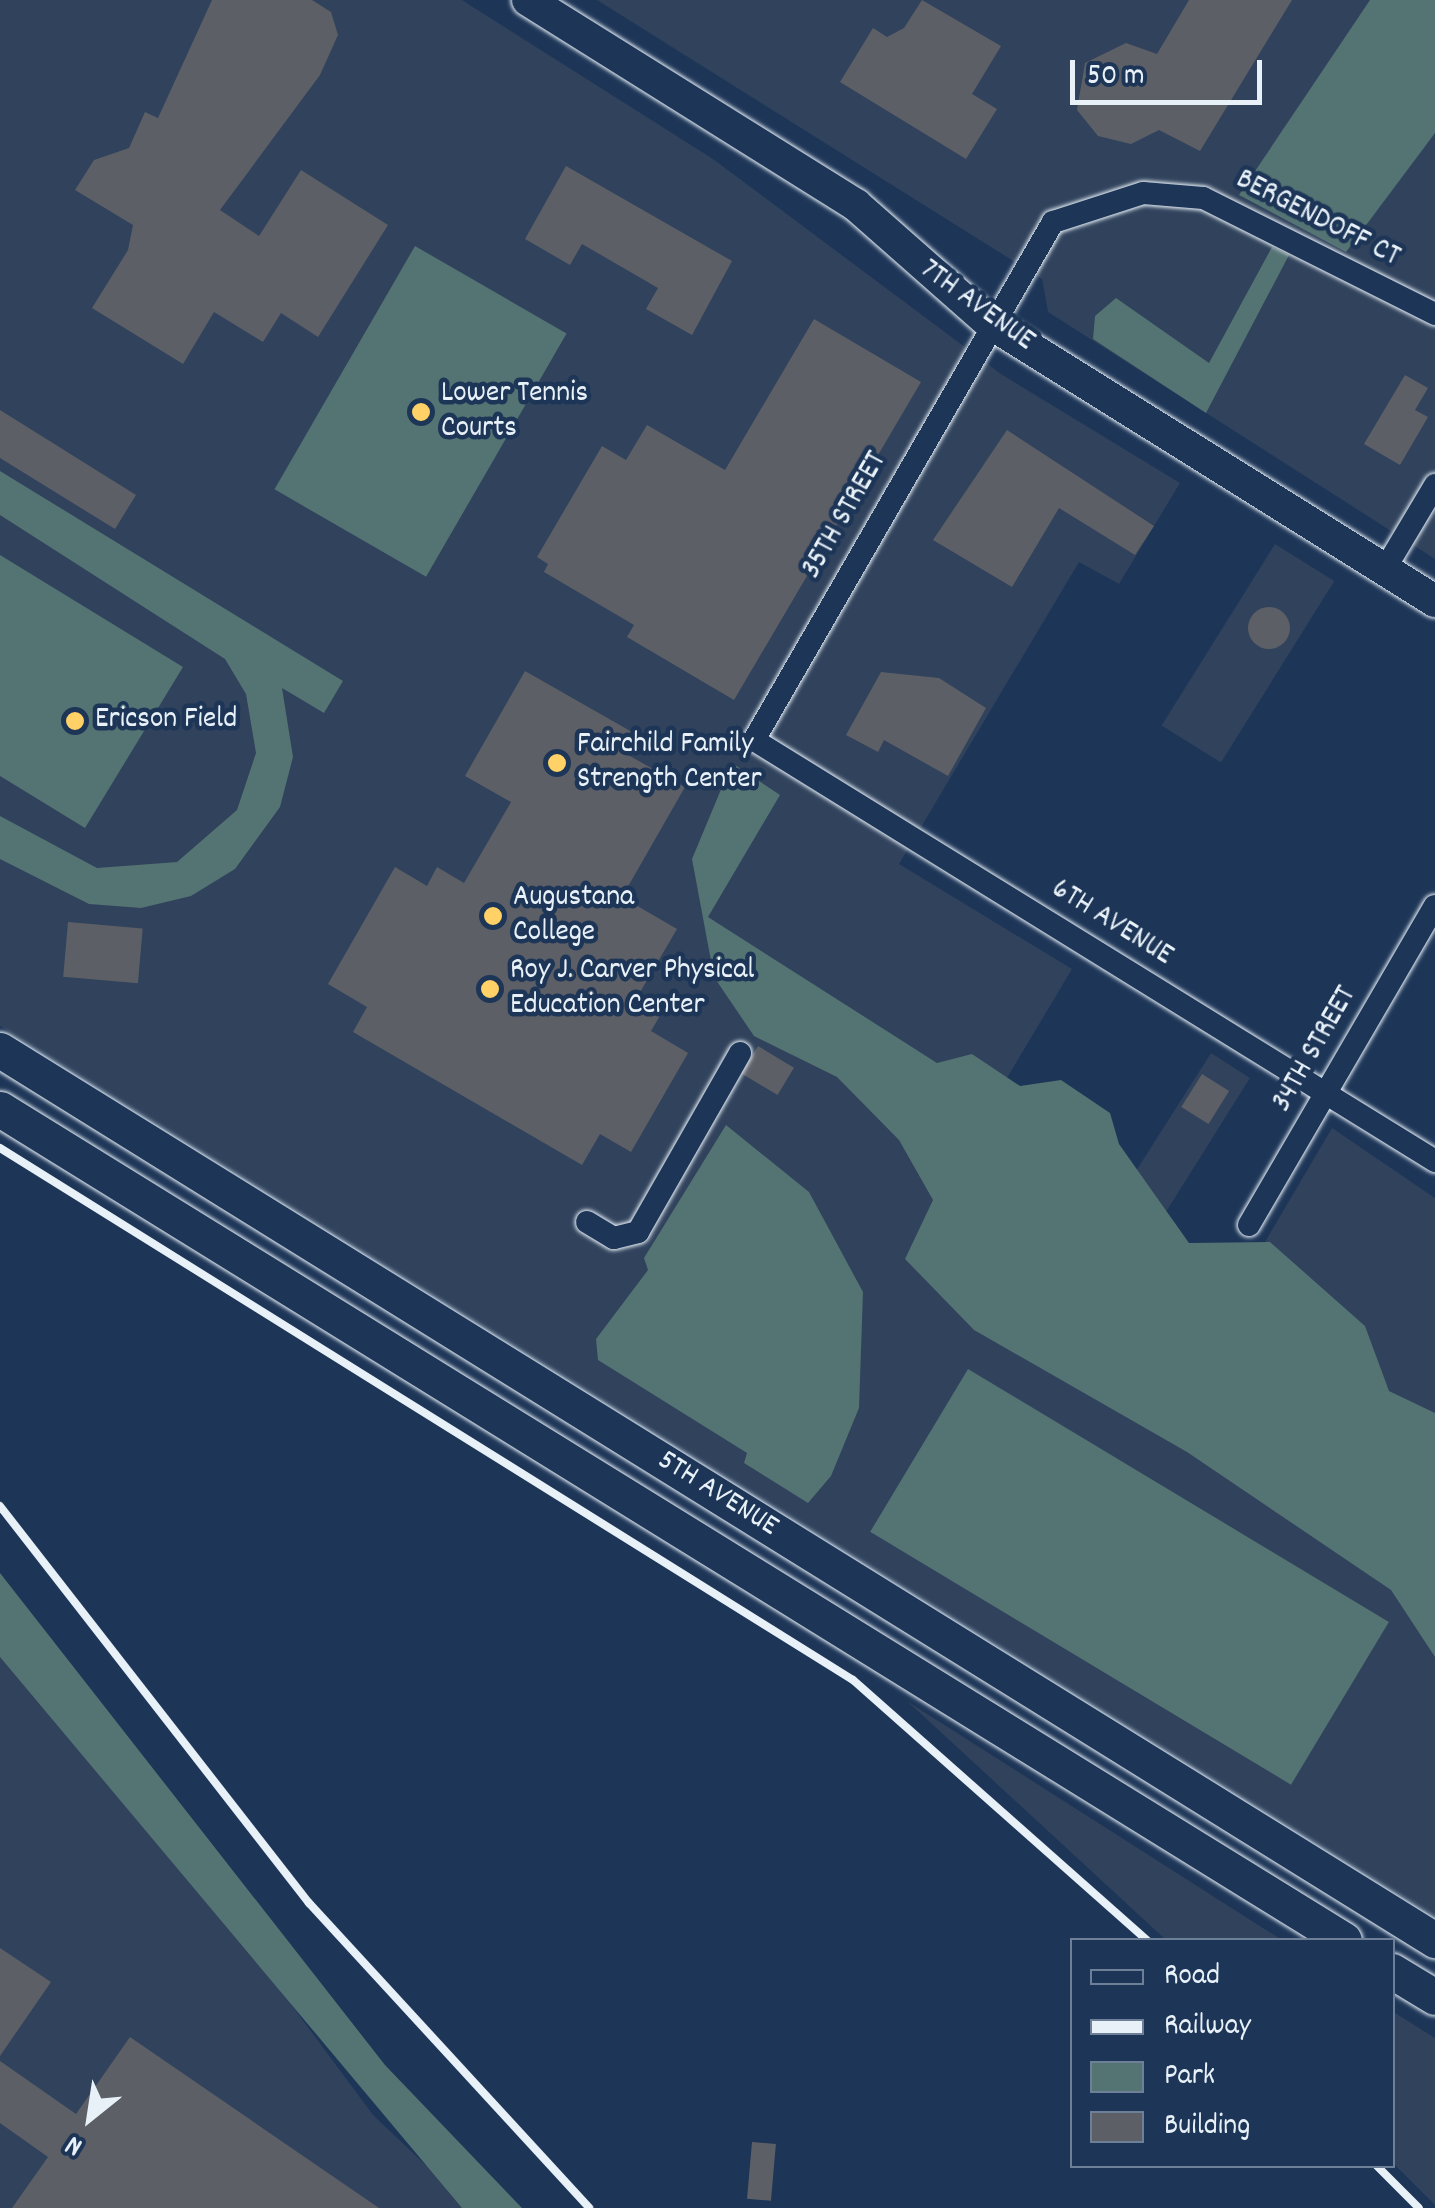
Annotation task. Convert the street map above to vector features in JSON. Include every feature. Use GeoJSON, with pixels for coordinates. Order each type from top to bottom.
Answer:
{"type":"FeatureCollection","features":[{"type":"Feature","properties":{"kind":"main road","name":"5TH AVENUE"},"geometry":{"type":"LineString","coordinates":[[0,1050],[1435,1940]]}},
{"type":"Feature","properties":{"kind":"main road","name":"5TH AVENUE"},"geometry":{"type":"LineString","coordinates":[[0,1109],[1341,1938]]}},
{"type":"Feature","properties":{"kind":"main road"},"geometry":{"type":"LineString","coordinates":[[1395,1973],[1435,1997]]}},
{"type":"Feature","properties":{"kind":"street","name":"7TH AVENUE"},"geometry":{"type":"LineString","coordinates":[[528,0],[856,205],[990,323],[1435,601]]}},
{"type":"Feature","properties":{"kind":"street","name":"BERGENDOFF CT"},"geometry":{"type":"LineString","coordinates":[[990,323],[1053,222],[1143,194],[1237,210],[1435,314]]}},
{"type":"Feature","properties":{"kind":"street","name":"35TH STREET"},"geometry":{"type":"LineString","coordinates":[[754,740],[990,323]]}},
{"type":"Feature","properties":{"kind":"street"},"geometry":{"type":"LineString","coordinates":[[1385,569],[1435,486]]}},
{"type":"Feature","properties":{"kind":"street","name":"6TH AVENUE"},"geometry":{"type":"LineString","coordinates":[[754,740],[1435,1161]]}},
{"type":"Feature","properties":{"kind":"street","name":"34TH STREET"},"geometry":{"type":"LineString","coordinates":[[1249,1225],[1435,906]]}},
{"type":"Feature","properties":{"kind":"street"},"geometry":{"type":"LineString","coordinates":[[587,1222],[614,1238],[638,1232],[740,1053]]}},
{"type":"Feature","properties":{"kind":"shaded area","name":"Augustana College"},"geometry":{"type":"Polygon","coordinates":[[[0,0],[462,0],[713,159],[1001,374],[1180,483],[1119,584],[1079,562],[899,864],[1072,969],[961,1155],[1092,1240],[1211,1053],[1250,1078],[1132,1266],[1219,1320],[1332,1128],[1435,1198],[1435,1916],[0,1026],[0,0]]]}},
{"type":"Feature","properties":{"kind":"shaded area"},"geometry":{"type":"Polygon","coordinates":[[[597,0],[1435,0],[1435,559],[1048,312],[1042,279],[597,0]]]}},
{"type":"Feature","properties":{"kind":"shaded area"},"geometry":{"type":"Polygon","coordinates":[[[1275,544],[1334,581],[1221,763],[1162,725],[1275,544]]]}},
{"type":"Feature","properties":{"kind":"shaded area"},"geometry":{"type":"Polygon","coordinates":[[[0,1611],[373,2115],[471,2208],[0,2208],[0,1611]]]}},
{"type":"Feature","properties":{"kind":"shaded area"},"geometry":{"type":"Polygon","coordinates":[[[907,1701],[1279,1938],[1164,1938],[907,1701]]]}},
{"type":"Feature","properties":{"kind":"shaded area"},"geometry":{"type":"Polygon","coordinates":[[[1395,2013],[1435,2038],[1435,2205],[1395,2165],[1395,2013]]]}},
{"type":"Feature","properties":{"kind":"green space"},"geometry":{"type":"Polygon","coordinates":[[[1370,0],[1435,0],[1435,133],[1346,252],[1239,195],[1370,0]]]}},
{"type":"Feature","properties":{"kind":"green space","name":"Lower Tennis Courts"},"geometry":{"type":"Polygon","coordinates":[[[415,246],[567,334],[426,577],[275,489],[415,246]]]}},
{"type":"Feature","properties":{"kind":"green space"},"geometry":{"type":"Polygon","coordinates":[[[1272,247],[1289,255],[1206,413],[1093,339],[1095,316],[1116,298],[1209,363],[1272,247]]]}},
{"type":"Feature","properties":{"kind":"green space"},"geometry":{"type":"Polygon","coordinates":[[[0,471],[343,681],[324,713],[282,688],[293,757],[280,807],[235,869],[191,896],[141,908],[89,904],[0,859],[0,816],[97,868],[177,862],[237,810],[256,753],[246,694],[225,659],[0,515],[0,471]]]}},
{"type":"Feature","properties":{"kind":"green space","name":"Ericson Field"},"geometry":{"type":"Polygon","coordinates":[[[0,555],[183,667],[85,828],[0,776],[0,555]]]}},
{"type":"Feature","properties":{"kind":"green space"},"geometry":{"type":"Polygon","coordinates":[[[732,763],[780,795],[708,917],[937,1063],[972,1054],[1020,1086],[1061,1080],[1110,1113],[1119,1144],[1189,1243],[1270,1242],[1365,1326],[1389,1391],[1435,1413],[1435,1657],[1391,1590],[1187,1452],[974,1330],[905,1259],[933,1200],[899,1140],[837,1077],[754,1036],[714,977],[692,859],[732,763]]]}},
{"type":"Feature","properties":{"kind":"green space"},"geometry":{"type":"Polygon","coordinates":[[[726,1125],[809,1192],[863,1292],[859,1408],[831,1476],[808,1503],[744,1463],[747,1453],[598,1360],[596,1339],[648,1270],[644,1258],[726,1125]]]}},
{"type":"Feature","properties":{"kind":"green space"},"geometry":{"type":"Polygon","coordinates":[[[968,1369],[1389,1622],[1291,1785],[870,1532],[968,1369]]]}},
{"type":"Feature","properties":{"kind":"green space"},"geometry":{"type":"Polygon","coordinates":[[[0,1573],[385,2065],[522,2208],[462,2208],[0,1657],[0,1573]]]}},
{"type":"Feature","properties":{"kind":"building"},"geometry":{"type":"Polygon","coordinates":[[[212,0],[312,0],[331,12],[338,35],[320,75],[220,210],[259,236],[301,170],[388,225],[318,337],[281,313],[263,342],[214,312],[183,364],[92,308],[128,250],[133,225],[75,190],[94,160],[129,148],[145,112],[158,118],[212,0]]]}},
{"type":"Feature","properties":{"kind":"building"},"geometry":{"type":"Polygon","coordinates":[[[922,0],[1001,46],[972,94],[997,109],[966,159],[840,82],[873,28],[887,37],[904,28],[922,0]]]}},
{"type":"Feature","properties":{"kind":"building"},"geometry":{"type":"Polygon","coordinates":[[[1189,0],[1292,0],[1200,151],[1159,130],[1131,144],[1098,136],[1077,110],[1085,63],[1126,43],[1157,54],[1189,0]]]}},
{"type":"Feature","properties":{"kind":"building"},"geometry":{"type":"Polygon","coordinates":[[[566,166],[732,261],[692,335],[646,309],[658,288],[582,244],[570,265],[525,239],[566,166]]]}},
{"type":"Feature","properties":{"kind":"building"},"geometry":{"type":"Polygon","coordinates":[[[814,319],[921,382],[734,700],[627,637],[634,625],[544,572],[548,564],[537,557],[602,446],[626,460],[647,425],[725,470],[814,319]]]}},
{"type":"Feature","properties":{"kind":"building"},"geometry":{"type":"Polygon","coordinates":[[[1405,375],[1428,388],[1415,410],[1428,417],[1400,465],[1364,444],[1405,375]]]}},
{"type":"Feature","properties":{"kind":"building"},"geometry":{"type":"Polygon","coordinates":[[[0,410],[136,495],[115,529],[0,458],[0,410]]]}},
{"type":"Feature","properties":{"kind":"building"},"geometry":{"type":"Polygon","coordinates":[[[1007,430],[1154,526],[1135,555],[1059,508],[1012,587],[933,540],[1007,430]]]}},
{"type":"Feature","properties":{"kind":"building"},"geometry":{"type":"Polygon","coordinates":[[[1269,607],[1284,613],[1290,628],[1284,643],[1269,649],[1254,643],[1248,628],[1254,613],[1269,607]]]}},
{"type":"Feature","properties":{"kind":"building","name":"Roy J. Carver Physical Education Center"},"geometry":{"type":"Polygon","coordinates":[[[525,671],[632,732],[621,751],[685,787],[622,897],[677,929],[639,994],[664,1009],[651,1031],[688,1053],[631,1152],[600,1134],[582,1165],[353,1032],[367,1007],[328,984],[395,867],[427,886],[437,867],[464,883],[511,802],[465,776],[525,671]]]}},
{"type":"Feature","properties":{"kind":"building"},"geometry":{"type":"Polygon","coordinates":[[[881,672],[939,678],[986,708],[948,776],[884,740],[878,752],[846,735],[881,672]]]}},
{"type":"Feature","properties":{"kind":"building"},"geometry":{"type":"Polygon","coordinates":[[[68,922],[143,929],[138,983],[63,977],[68,922]]]}},
{"type":"Feature","properties":{"kind":"building"},"geometry":{"type":"Polygon","coordinates":[[[758,1046],[794,1068],[778,1095],[742,1073],[758,1046]]]}},
{"type":"Feature","properties":{"kind":"building"},"geometry":{"type":"Polygon","coordinates":[[[1202,1074],[1229,1091],[1208,1124],[1181,1107],[1202,1074]]]}},
{"type":"Feature","properties":{"kind":"building"},"geometry":{"type":"Polygon","coordinates":[[[0,1948],[51,1982],[0,2056],[0,1948]]]}},
{"type":"Feature","properties":{"kind":"building"},"geometry":{"type":"Polygon","coordinates":[[[130,2037],[379,2208],[12,2208],[48,2157],[0,2123],[0,2061],[76,2114],[130,2037]]]}},
{"type":"Feature","properties":{"kind":"building"},"geometry":{"type":"Polygon","coordinates":[[[752,2142],[776,2144],[771,2201],[747,2199],[752,2142]]]}},
{"type":"Feature","properties":{"kind":"railway"},"geometry":{"type":"LineString","coordinates":[[0,1148],[853,1680],[1145,1938]]}},
{"type":"Feature","properties":{"kind":"railway"},"geometry":{"type":"LineString","coordinates":[[0,1506],[309,1903],[589,2208]]}},
{"type":"Feature","properties":{"kind":"railway"},"geometry":{"type":"LineString","coordinates":[[1379,2168],[1419,2208]]}},
{"type":"Feature","properties":{"kind":"place","name":"Lower Tennis Courts"},"geometry":{"type":"Point","coordinates":[421,412]}},
{"type":"Feature","properties":{"kind":"place","name":"Ericson Field"},"geometry":{"type":"Point","coordinates":[75,721]}},
{"type":"Feature","properties":{"kind":"place","name":"Fairchild Family Strength Center"},"geometry":{"type":"Point","coordinates":[557,763]}},
{"type":"Feature","properties":{"kind":"place","name":"Augustana College"},"geometry":{"type":"Point","coordinates":[493,916]}},
{"type":"Feature","properties":{"kind":"place","name":"Roy J. Carver Physical Education Center"},"geometry":{"type":"Point","coordinates":[490,989]}}]}
